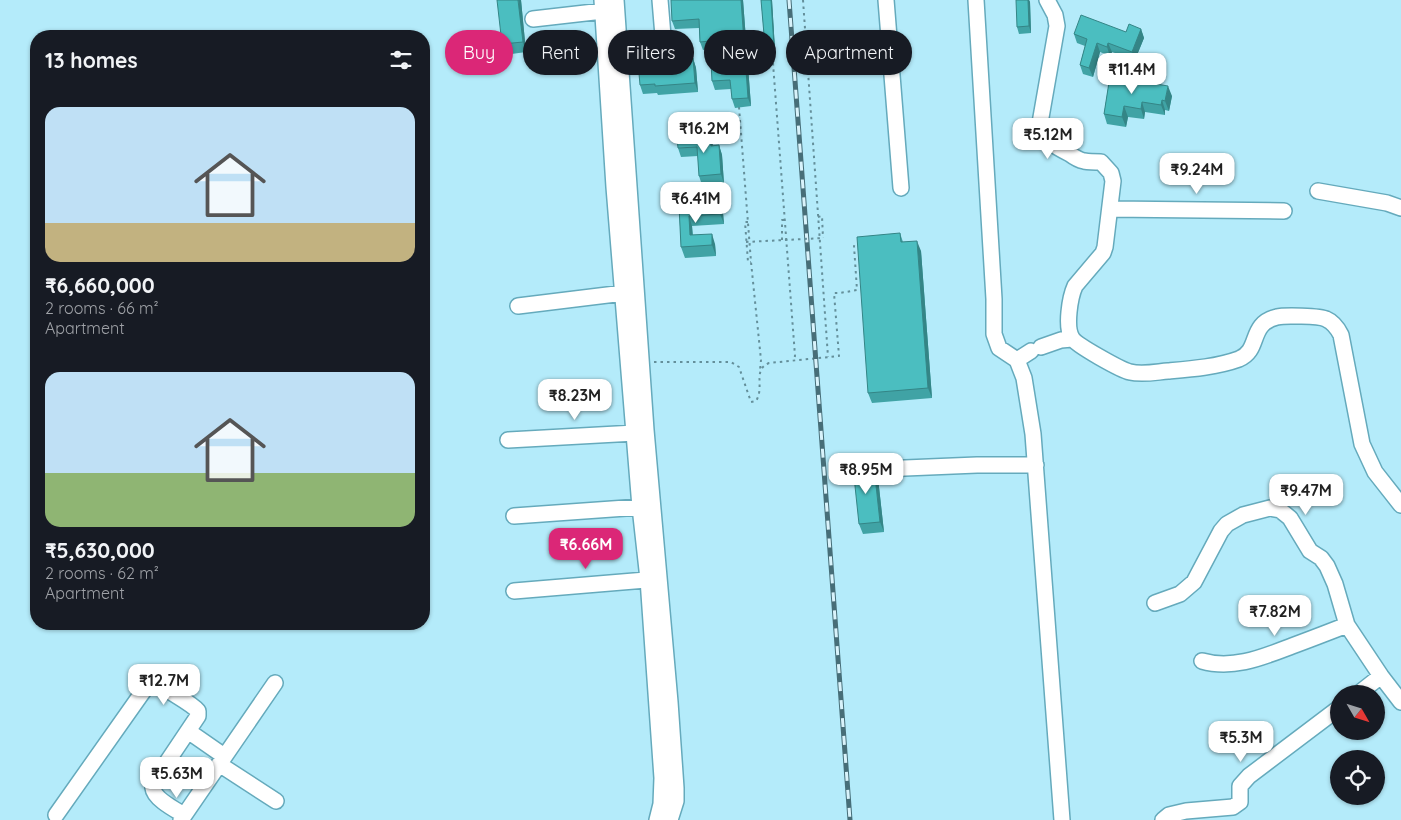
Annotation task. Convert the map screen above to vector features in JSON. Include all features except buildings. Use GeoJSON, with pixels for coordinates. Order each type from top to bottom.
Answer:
{"type":"FeatureCollection","features":[{"type":"Feature","properties":{"kind":"street"},"geometry":{"type":"LineString","coordinates":[[616,0],[618,30]]}},
{"type":"Feature","properties":{"kind":"street"},"geometry":{"type":"LineString","coordinates":[[660,0],[662,30]]}},
{"type":"Feature","properties":{"kind":"street"},"geometry":{"type":"LineString","coordinates":[[886,0],[901,188]]}},
{"type":"Feature","properties":{"kind":"street"},"geometry":{"type":"LineString","coordinates":[[976,0],[994,299],[994,334],[998,348],[1017,360],[1024,378],[1033,434],[1062,820]]}},
{"type":"Feature","properties":{"kind":"street"},"geometry":{"type":"LineString","coordinates":[[1047,0],[1056,15],[1058,26],[1040,123],[1042,132],[1055,147],[1078,159],[1101,162],[1111,173],[1113,181],[1106,247],[1075,286],[1072,293],[1069,328],[1072,339],[1082,347],[1129,372],[1162,372],[1224,364],[1245,356],[1252,348],[1256,332],[1261,325],[1277,316],[1326,318],[1338,328],[1341,335],[1359,431],[1365,451],[1375,472],[1401,505]]}},
{"type":"Feature","properties":{"kind":"street"},"geometry":{"type":"LineString","coordinates":[[533,19],[603,5],[614,187],[641,362],[640,507],[654,579],[662,778],[661,804],[656,820]]}},
{"type":"Feature","properties":{"kind":"street"},"geometry":{"type":"LineString","coordinates":[[621,75],[630,293],[654,579],[670,702],[676,788],[676,801],[670,820]]}},
{"type":"Feature","properties":{"kind":"street"},"geometry":{"type":"LineString","coordinates":[[1318,191],[1387,203],[1401,208]]}},
{"type":"Feature","properties":{"kind":"street"},"geometry":{"type":"LineString","coordinates":[[1110,209],[1284,211]]}},
{"type":"Feature","properties":{"kind":"street"},"geometry":{"type":"LineString","coordinates":[[518,306],[630,293]]}},
{"type":"Feature","properties":{"kind":"street"},"geometry":{"type":"LineString","coordinates":[[1017,360],[1036,349],[1061,340],[1072,339]]}},
{"type":"Feature","properties":{"kind":"street"},"geometry":{"type":"LineString","coordinates":[[508,440],[641,431]]}},
{"type":"Feature","properties":{"kind":"street"},"geometry":{"type":"LineString","coordinates":[[881,469],[977,465],[1036,465]]}},
{"type":"Feature","properties":{"kind":"street"},"geometry":{"type":"LineString","coordinates":[[514,516],[640,507]]}},
{"type":"Feature","properties":{"kind":"street"},"geometry":{"type":"LineString","coordinates":[[1154,603],[1180,594],[1194,582],[1217,538],[1227,524],[1243,515],[1270,508],[1280,510],[1290,518],[1310,552],[1321,558],[1327,566],[1347,625],[1401,702]]}},
{"type":"Feature","properties":{"kind":"street"},"geometry":{"type":"LineString","coordinates":[[514,591],[654,579]]}},
{"type":"Feature","properties":{"kind":"street"},"geometry":{"type":"LineString","coordinates":[[1202,661],[1227,665],[1248,661],[1347,625]]}},
{"type":"Feature","properties":{"kind":"street"},"geometry":{"type":"LineString","coordinates":[[1370,685],[1381,676]]}},
{"type":"Feature","properties":{"kind":"street"},"geometry":{"type":"LineString","coordinates":[[56,815],[148,686],[154,684],[198,711],[198,716],[155,780],[153,787],[154,793],[159,799],[183,818],[275,683]]}},
{"type":"Feature","properties":{"kind":"street"},"geometry":{"type":"LineString","coordinates":[[1163,820],[1169,815],[1186,811],[1234,807],[1240,802],[1240,786],[1249,776],[1330,715]]}},
{"type":"Feature","properties":{"kind":"street"},"geometry":{"type":"LineString","coordinates":[[188,731],[222,760],[276,801]]}},
{"type":"Feature","properties":{"kind":"path"},"geometry":{"type":"LineString","coordinates":[[802,0],[828,357]]}},
{"type":"Feature","properties":{"kind":"path"},"geometry":{"type":"LineString","coordinates":[[774,75],[794,360]]}},
{"type":"Feature","properties":{"kind":"path"},"geometry":{"type":"LineString","coordinates":[[641,362],[731,362],[739,367],[751,402],[756,401],[759,396],[761,360],[739,107]]}},
{"type":"Feature","properties":{"kind":"path"},"geometry":{"type":"LineString","coordinates":[[746,242],[823,238],[822,216],[818,218]]}},
{"type":"Feature","properties":{"kind":"path"},"geometry":{"type":"LineString","coordinates":[[782,240],[782,220],[784,220]]}},
{"type":"Feature","properties":{"kind":"path"},"geometry":{"type":"LineString","coordinates":[[748,222],[745,222],[746,242],[748,262],[751,262]]}},
{"type":"Feature","properties":{"kind":"path"},"geometry":{"type":"LineString","coordinates":[[760,370],[763,365],[769,363],[839,356],[834,293],[840,294],[856,290],[854,246],[861,251]]}},
{"type":"Feature","properties":{"kind":"railway"},"geometry":{"type":"LineString","coordinates":[[789,0],[850,820]]}}]}
